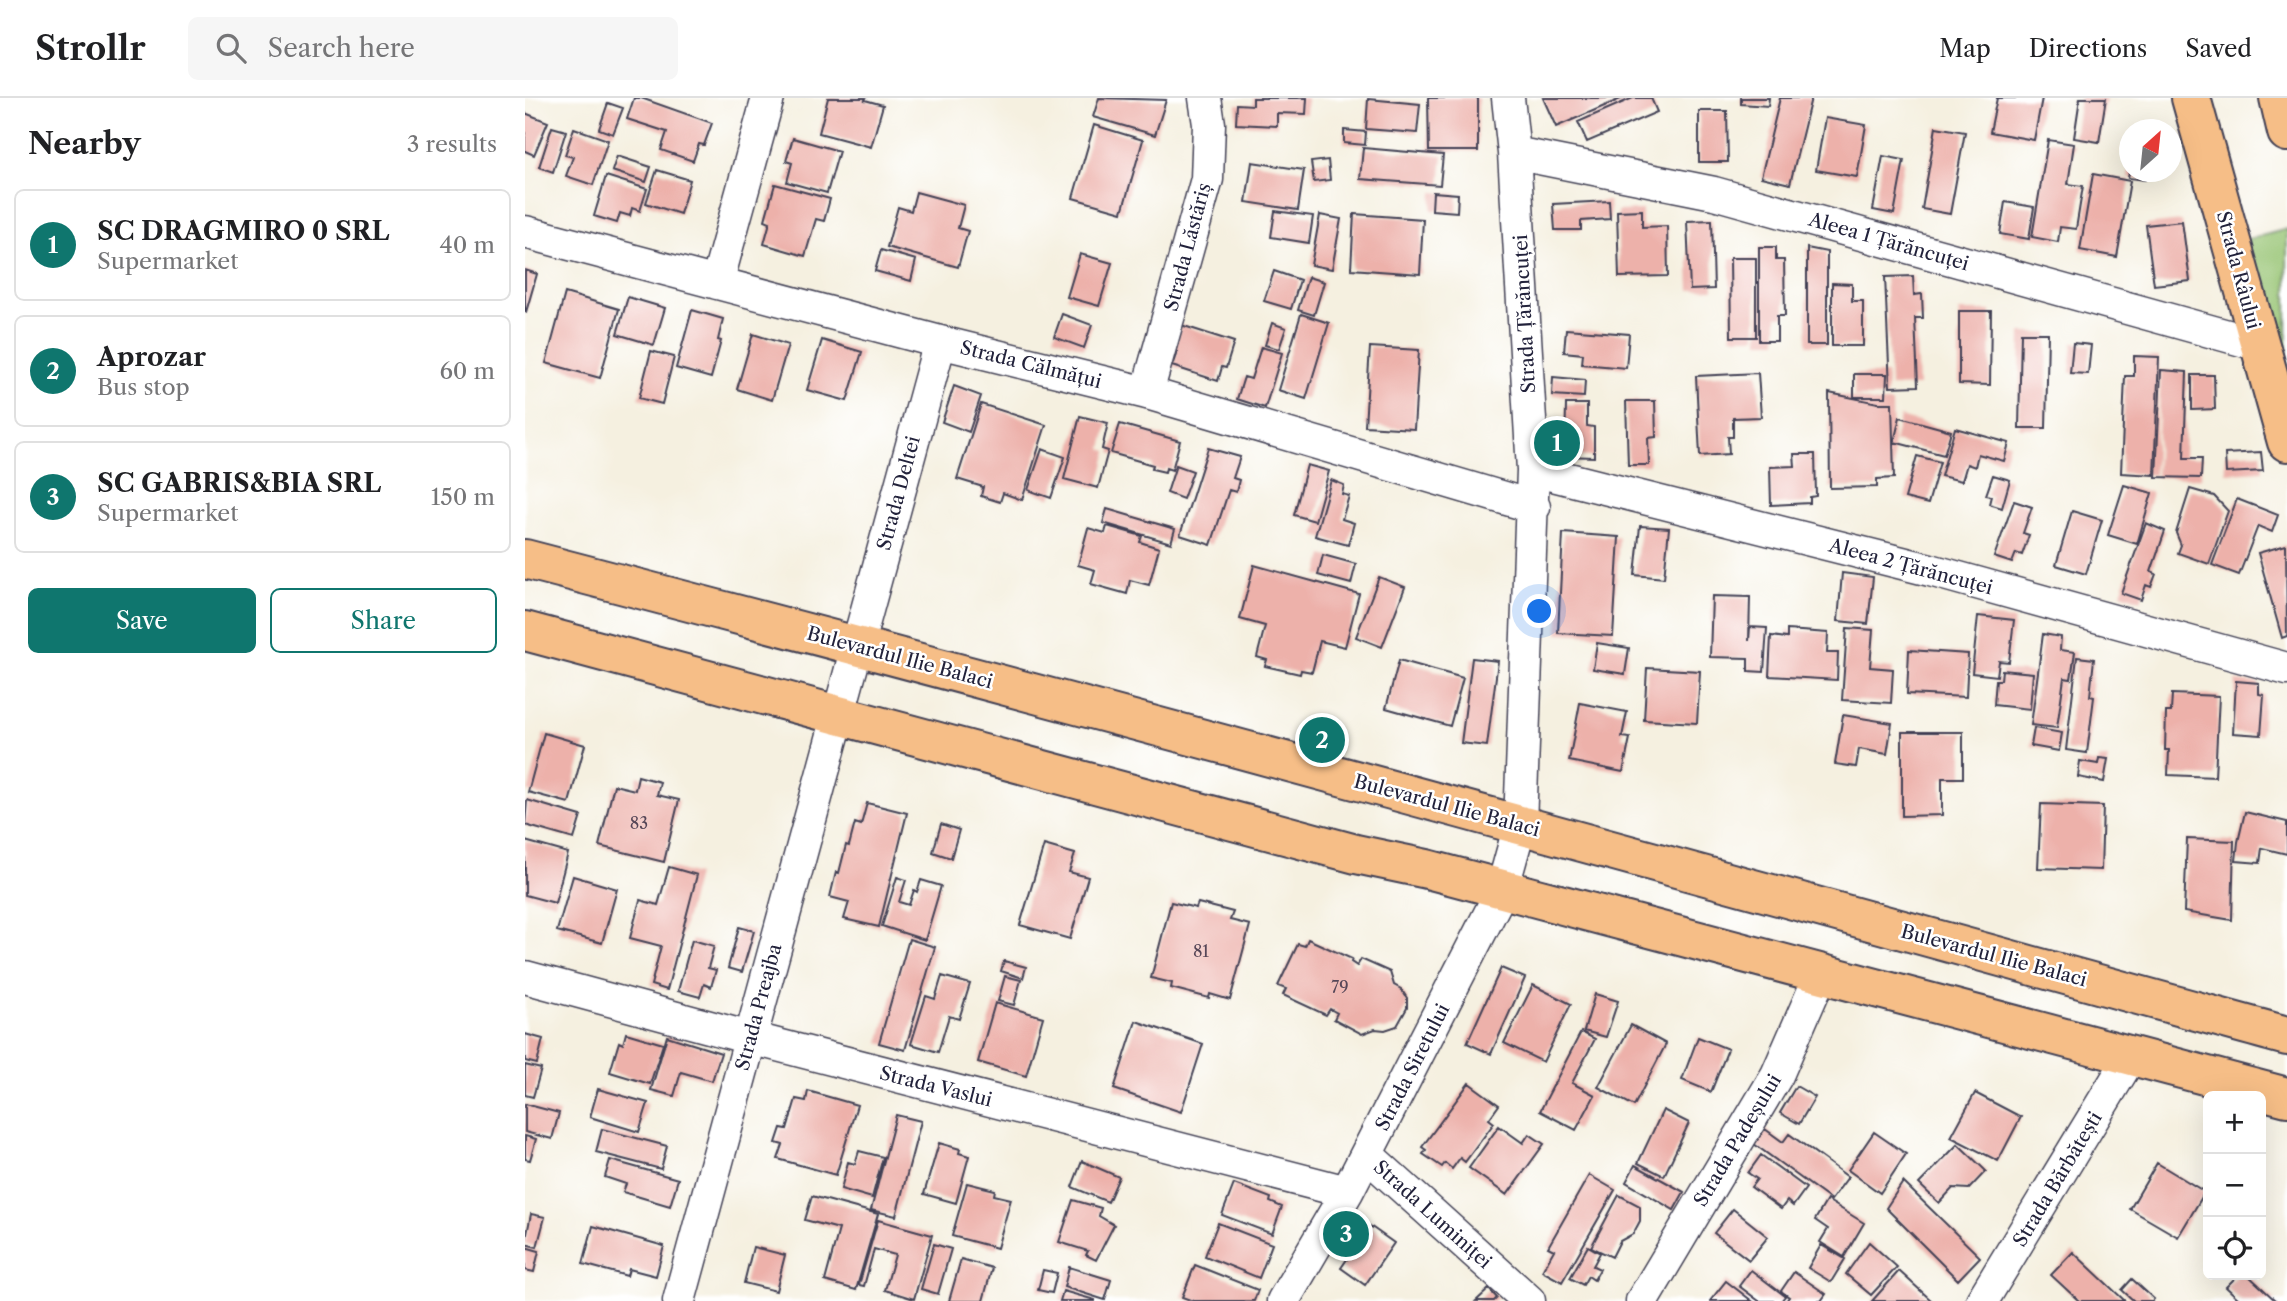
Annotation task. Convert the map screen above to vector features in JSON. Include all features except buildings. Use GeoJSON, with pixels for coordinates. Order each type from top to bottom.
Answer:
{"type":"FeatureCollection","features":[{"type":"Feature","properties":{"kind":"main road","name":"Strada Râului"},"geometry":{"type":"LineString","coordinates":[[2191,98],[2287,442]]}},
{"type":"Feature","properties":{"kind":"main road"},"geometry":{"type":"LineString","coordinates":[[2279,98],[2287,132]]}},
{"type":"Feature","properties":{"kind":"main road","name":"Bulevardul Ilie Balaci"},"geometry":{"type":"LineString","coordinates":[[525,559],[856,645],[2287,1036]]}},
{"type":"Feature","properties":{"kind":"main road"},"geometry":{"type":"LineString","coordinates":[[525,631],[1356,854],[1427,869],[2287,1097]]}},
{"type":"Feature","properties":{"kind":"street"},"geometry":{"type":"LineString","coordinates":[[717,284],[768,98]]}},
{"type":"Feature","properties":{"kind":"street","name":"Strada Lăstăriș"},"geometry":{"type":"LineString","coordinates":[[1147,393],[1206,179],[1209,124],[1205,98]]}},
{"type":"Feature","properties":{"kind":"street","name":"Strada Țărăncuței"},"geometry":{"type":"LineString","coordinates":[[1508,98],[1514,153],[1534,507],[1520,825]]}},
{"type":"Feature","properties":{"kind":"street","name":"Aleea 1 Țărăncuței"},"geometry":{"type":"LineString","coordinates":[[1514,153],[1714,193],[2260,345]]}},
{"type":"Feature","properties":{"kind":"street","name":"Strada Călmățui"},"geometry":{"type":"LineString","coordinates":[[525,232],[940,342],[1147,393],[1534,507]]}},
{"type":"Feature","properties":{"kind":"street","name":"Strada Deltei"},"geometry":{"type":"LineString","coordinates":[[838,714],[940,342]]}},
{"type":"Feature","properties":{"kind":"street","name":"Aleea 2 Țărăncuței"},"geometry":{"type":"LineString","coordinates":[[1533,470],[1930,570],[2287,669]]}},
{"type":"Feature","properties":{"kind":"street","name":"Strada Preajba"},"geometry":{"type":"LineString","coordinates":[[679,1301],[838,714]]}},
{"type":"Feature","properties":{"kind":"street","name":"Strada Siretului"},"geometry":{"type":"LineString","coordinates":[[1283,1301],[1367,1155],[1502,890],[1520,825]]}},
{"type":"Feature","properties":{"kind":"street","name":"Strada Padeșului"},"geometry":{"type":"LineString","coordinates":[[1642,1301],[1777,1075],[1821,974]]}},
{"type":"Feature","properties":{"kind":"street","name":"Strada Vaslui"},"geometry":{"type":"LineString","coordinates":[[525,976],[750,1038],[1347,1192]]}},
{"type":"Feature","properties":{"kind":"street","name":"Strada Bărbătești"},"geometry":{"type":"LineString","coordinates":[[1982,1301],[2131,1056]]}},
{"type":"Feature","properties":{"kind":"street","name":"Strada Luminiței"},"geometry":{"type":"LineString","coordinates":[[1367,1155],[1529,1301]]}},
{"type":"Feature","properties":{"kind":"green space"},"geometry":{"type":"Polygon","coordinates":[[[2287,229],[2287,377],[2246,240],[2287,229]]]}},
{"type":"Feature","properties":{"kind":"place","name":"SC DRAGMIRO 0 SRL"},"geometry":{"type":"Point","coordinates":[1557,443]}},
{"type":"Feature","properties":{"kind":"place","name":"Aprozar"},"geometry":{"type":"Point","coordinates":[1322,740]}},
{"type":"Feature","properties":{"kind":"place","name":"SC GABRIS&BIA SRL"},"geometry":{"type":"Point","coordinates":[1346,1234]}}]}
